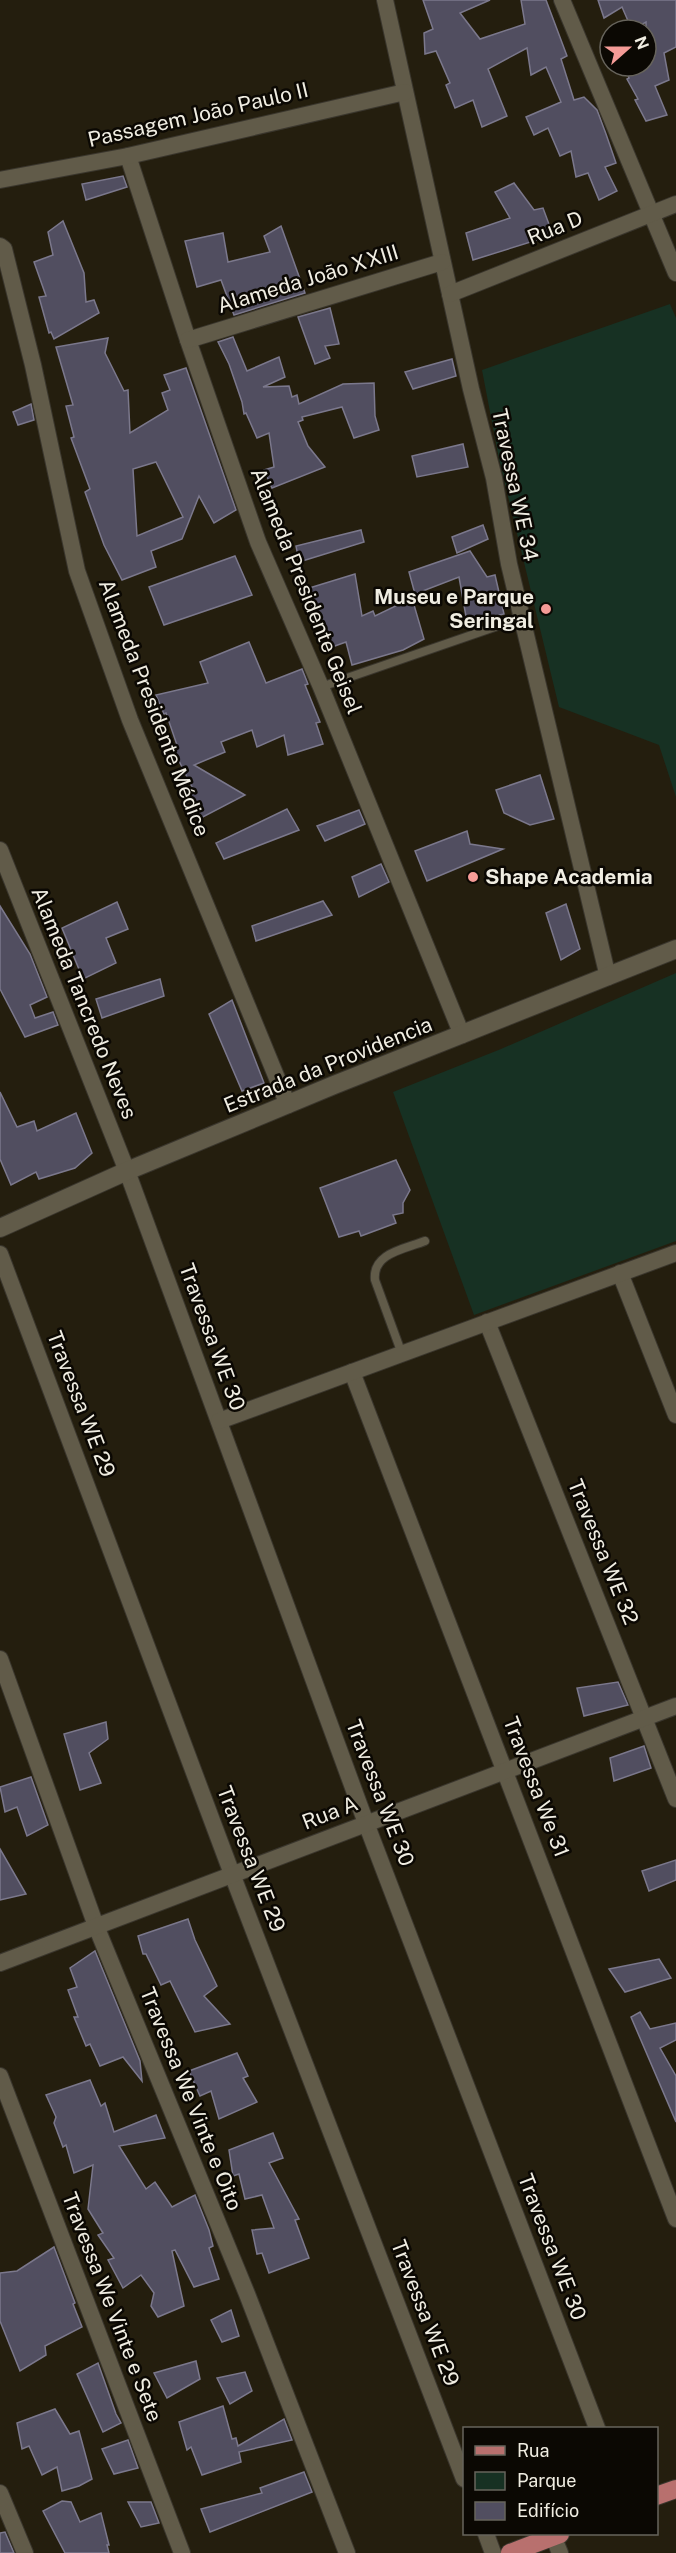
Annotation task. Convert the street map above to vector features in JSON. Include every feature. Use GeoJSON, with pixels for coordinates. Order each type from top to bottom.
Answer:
{"type":"FeatureCollection","features":[{"type":"Feature","properties":{"kind":"main road","name":"Estrada da Providencia"},"geometry":{"type":"LineString","coordinates":[[0,1228],[126,1171],[676,949]]}},
{"type":"Feature","properties":{"kind":"main road"},"geometry":{"type":"LineString","coordinates":[[658,2496],[676,2489]]}},
{"type":"Feature","properties":{"kind":"main road"},"geometry":{"type":"LineString","coordinates":[[510,2553],[558,2541]]}},
{"type":"Feature","properties":{"kind":"street","name":"Travessa WE 34"},"geometry":{"type":"LineString","coordinates":[[385,0],[442,262],[494,478],[521,618],[608,977]]}},
{"type":"Feature","properties":{"kind":"street"},"geometry":{"type":"LineString","coordinates":[[562,0],[676,273]]}},
{"type":"Feature","properties":{"kind":"street","name":"Passagem João Paulo II"},"geometry":{"type":"LineString","coordinates":[[0,180],[128,156],[405,92]]}},
{"type":"Feature","properties":{"kind":"street","name":"Alameda Presidente Geisel"},"geometry":{"type":"LineString","coordinates":[[128,156],[188,340],[258,542],[321,687],[462,1035]]}},
{"type":"Feature","properties":{"kind":"street","name":"Rua D"},"geometry":{"type":"LineString","coordinates":[[450,294],[676,204]]}},
{"type":"Feature","properties":{"kind":"street","name":"Alameda Presidente Médice"},"geometry":{"type":"LineString","coordinates":[[0,246],[4,249],[33,365],[77,571],[130,720],[288,1105]]}},
{"type":"Feature","properties":{"kind":"street","name":"Alameda João XXIII"},"geometry":{"type":"LineString","coordinates":[[188,340],[442,262]]}},
{"type":"Feature","properties":{"kind":"street","name":"Alameda Tancredo Neves"},"geometry":{"type":"LineString","coordinates":[[0,850],[126,1171]]}},
{"type":"Feature","properties":{"kind":"street","name":"Travessa WE 30"},"geometry":{"type":"LineString","coordinates":[[126,1171],[366,1823],[597,2427]]}},
{"type":"Feature","properties":{"kind":"street"},"geometry":{"type":"LineString","coordinates":[[219,1421],[676,1253]]}},
{"type":"Feature","properties":{"kind":"street","name":"Travessa WE 29"},"geometry":{"type":"LineString","coordinates":[[0,1254],[232,1874],[463,2474]]}},
{"type":"Feature","properties":{"kind":"street"},"geometry":{"type":"LineString","coordinates":[[620,1273],[676,1415]]}},
{"type":"Feature","properties":{"kind":"street","name":"Travessa WE 32"},"geometry":{"type":"LineString","coordinates":[[487,1322],[676,1799]]}},
{"type":"Feature","properties":{"kind":"street","name":"Travessa We 31"},"geometry":{"type":"LineString","coordinates":[[352,1372],[676,2219]]}},
{"type":"Feature","properties":{"kind":"street","name":"Travessa We Vinte e Oito"},"geometry":{"type":"LineString","coordinates":[[0,1659],[96,1926],[247,2294],[347,2553]]}},
{"type":"Feature","properties":{"kind":"street","name":"Rua A"},"geometry":{"type":"LineString","coordinates":[[0,1963],[676,1706]]}},
{"type":"Feature","properties":{"kind":"street","name":"Travessa We Vinte e Sete"},"geometry":{"type":"LineString","coordinates":[[0,2076],[182,2553]]}},
{"type":"Feature","properties":{"kind":"street"},"geometry":{"type":"LineString","coordinates":[[0,2494],[25,2553]]}},
{"type":"Feature","properties":{"kind":"street"},"geometry":{"type":"LineString","coordinates":[[486,2535],[493,2553]]}},
{"type":"Feature","properties":{"kind":"lane"},"geometry":{"type":"LineString","coordinates":[[321,687],[521,618]]}},
{"type":"Feature","properties":{"kind":"lane"},"geometry":{"type":"LineString","coordinates":[[402,1354],[375,1280],[374,1269],[377,1262],[385,1257],[425,1241]]}},
{"type":"Feature","properties":{"kind":"green space"},"geometry":{"type":"Polygon","coordinates":[[[670,304],[676,318],[676,797],[659,745],[559,707],[499,459],[482,370],[670,304]]]}},
{"type":"Feature","properties":{"kind":"green space"},"geometry":{"type":"Polygon","coordinates":[[[676,973],[676,1241],[474,1315],[393,1092],[501,1049],[676,973]]]}},
{"type":"Feature","properties":{"kind":"building"},"geometry":{"type":"Polygon","coordinates":[[[423,0],[490,0],[460,13],[480,39],[525,24],[521,0],[546,0],[567,56],[561,59],[574,100],[584,97],[597,110],[606,134],[616,163],[605,167],[617,191],[599,200],[588,173],[576,177],[571,151],[560,156],[548,128],[534,135],[526,117],[561,102],[546,67],[531,75],[527,48],[488,69],[507,116],[482,127],[473,100],[455,108],[446,85],[450,83],[436,51],[425,54],[424,33],[433,29],[423,0]]]}},
{"type":"Feature","properties":{"kind":"building"},"geometry":{"type":"Polygon","coordinates":[[[598,0],[676,0],[676,47],[664,53],[669,80],[655,86],[667,115],[646,121],[627,79],[658,78],[658,18],[627,18],[622,7],[604,18],[598,0]]]}},
{"type":"Feature","properties":{"kind":"building"},"geometry":{"type":"Polygon","coordinates":[[[123,176],[127,187],[86,200],[82,184],[123,176]]]}},
{"type":"Feature","properties":{"kind":"building"},"geometry":{"type":"Polygon","coordinates":[[[514,183],[534,210],[543,208],[553,235],[473,260],[466,233],[510,218],[495,192],[514,183]]]}},
{"type":"Feature","properties":{"kind":"building"},"geometry":{"type":"Polygon","coordinates":[[[63,221],[84,273],[86,302],[94,300],[99,313],[54,339],[51,332],[49,333],[39,297],[46,296],[34,262],[53,255],[48,232],[63,221]]]}},
{"type":"Feature","properties":{"kind":"building"},"geometry":{"type":"Polygon","coordinates":[[[281,226],[305,293],[234,315],[221,280],[197,287],[185,241],[223,233],[228,262],[270,252],[264,236],[281,226]]]}},
{"type":"Feature","properties":{"kind":"building"},"geometry":{"type":"Polygon","coordinates":[[[330,308],[339,344],[325,346],[330,358],[315,364],[298,317],[330,308]]]}},
{"type":"Feature","properties":{"kind":"building"},"geometry":{"type":"Polygon","coordinates":[[[233,337],[247,371],[279,357],[285,377],[263,387],[289,386],[292,397],[297,395],[299,404],[343,384],[374,383],[375,416],[379,430],[354,438],[342,407],[302,417],[303,420],[298,422],[308,446],[325,467],[272,488],[264,470],[274,467],[269,433],[257,438],[246,413],[244,414],[229,364],[218,342],[233,337]]]}},
{"type":"Feature","properties":{"kind":"building"},"geometry":{"type":"Polygon","coordinates":[[[108,338],[105,353],[124,391],[128,390],[130,433],[168,410],[162,393],[170,390],[164,375],[186,368],[236,510],[214,523],[199,496],[182,539],[151,551],[156,567],[122,580],[104,545],[85,492],[90,489],[71,438],[74,437],[66,406],[73,405],[56,347],[108,338]],[[156,462],[133,469],[137,536],[183,517],[156,462]]]}},
{"type":"Feature","properties":{"kind":"building"},"geometry":{"type":"Polygon","coordinates":[[[452,359],[456,376],[413,389],[405,372],[452,359]]]}},
{"type":"Feature","properties":{"kind":"building"},"geometry":{"type":"Polygon","coordinates":[[[31,404],[34,420],[18,425],[13,412],[31,404]]]}},
{"type":"Feature","properties":{"kind":"building"},"geometry":{"type":"Polygon","coordinates":[[[463,444],[468,467],[417,477],[412,456],[463,444]]]}},
{"type":"Feature","properties":{"kind":"building"},"geometry":{"type":"Polygon","coordinates":[[[483,525],[488,539],[457,553],[452,537],[483,525]]]}},
{"type":"Feature","properties":{"kind":"building"},"geometry":{"type":"Polygon","coordinates":[[[361,530],[364,542],[299,562],[296,546],[361,530]]]}},
{"type":"Feature","properties":{"kind":"building"},"geometry":{"type":"Polygon","coordinates":[[[470,551],[487,577],[495,575],[504,614],[467,622],[459,577],[415,594],[409,572],[470,551]]]}},
{"type":"Feature","properties":{"kind":"building"},"geometry":{"type":"Polygon","coordinates":[[[235,556],[252,595],[164,625],[149,587],[235,556]]]}},
{"type":"Feature","properties":{"kind":"building"},"geometry":{"type":"Polygon","coordinates":[[[355,574],[362,616],[373,611],[375,616],[412,598],[424,639],[403,650],[352,665],[346,642],[332,647],[324,625],[320,627],[306,589],[355,574]]]}},
{"type":"Feature","properties":{"kind":"building"},"geometry":{"type":"Polygon","coordinates":[[[249,642],[266,683],[302,669],[308,684],[305,685],[320,722],[316,723],[323,744],[288,755],[284,735],[257,747],[252,730],[221,742],[225,752],[194,765],[245,795],[199,819],[188,792],[193,789],[172,747],[177,745],[166,713],[164,714],[156,695],[208,683],[200,662],[249,642]]]}},
{"type":"Feature","properties":{"kind":"building"},"geometry":{"type":"Polygon","coordinates":[[[540,775],[554,819],[530,825],[504,813],[496,790],[540,775]]]}},
{"type":"Feature","properties":{"kind":"building"},"geometry":{"type":"Polygon","coordinates":[[[287,809],[299,830],[224,859],[216,843],[287,809]]]}},
{"type":"Feature","properties":{"kind":"building"},"geometry":{"type":"Polygon","coordinates":[[[359,810],[365,824],[325,841],[317,826],[359,810]]]}},
{"type":"Feature","properties":{"kind":"building"},"geometry":{"type":"Polygon","coordinates":[[[467,831],[470,844],[503,849],[427,881],[415,851],[467,831]]]}},
{"type":"Feature","properties":{"kind":"building"},"geometry":{"type":"Polygon","coordinates":[[[381,864],[389,882],[359,897],[352,877],[381,864]]]}},
{"type":"Feature","properties":{"kind":"building"},"geometry":{"type":"Polygon","coordinates":[[[323,901],[332,915],[256,941],[252,926],[323,901]]]}},
{"type":"Feature","properties":{"kind":"building"},"geometry":{"type":"Polygon","coordinates":[[[117,902],[128,929],[106,938],[116,963],[83,979],[62,928],[117,902]]]}},
{"type":"Feature","properties":{"kind":"building"},"geometry":{"type":"Polygon","coordinates":[[[566,904],[580,949],[561,960],[546,913],[566,904]]]}},
{"type":"Feature","properties":{"kind":"building"},"geometry":{"type":"Polygon","coordinates":[[[0,906],[30,954],[47,997],[30,1005],[35,1018],[53,1012],[58,1025],[25,1037],[0,989],[0,906]]]}},
{"type":"Feature","properties":{"kind":"building"},"geometry":{"type":"Polygon","coordinates":[[[160,979],[164,996],[102,1018],[96,999],[160,979]]]}},
{"type":"Feature","properties":{"kind":"building"},"geometry":{"type":"Polygon","coordinates":[[[232,1000],[264,1083],[242,1091],[209,1014],[232,1000]]]}},
{"type":"Feature","properties":{"kind":"building"},"geometry":{"type":"Polygon","coordinates":[[[0,1092],[17,1127],[34,1121],[37,1131],[76,1113],[92,1153],[75,1168],[39,1179],[36,1172],[11,1185],[0,1159],[0,1092]]]}},
{"type":"Feature","properties":{"kind":"building"},"geometry":{"type":"Polygon","coordinates":[[[396,1160],[410,1190],[403,1203],[403,1213],[393,1215],[396,1223],[361,1236],[359,1231],[339,1237],[320,1188],[396,1160]]]}},
{"type":"Feature","properties":{"kind":"building"},"geometry":{"type":"Polygon","coordinates":[[[618,1682],[628,1705],[584,1716],[577,1688],[618,1682]]]}},
{"type":"Feature","properties":{"kind":"building"},"geometry":{"type":"Polygon","coordinates":[[[106,1722],[108,1739],[89,1753],[101,1783],[80,1790],[64,1734],[106,1722]]]}},
{"type":"Feature","properties":{"kind":"building"},"geometry":{"type":"Polygon","coordinates":[[[644,1746],[651,1768],[614,1781],[610,1758],[644,1746]]]}},
{"type":"Feature","properties":{"kind":"building"},"geometry":{"type":"Polygon","coordinates":[[[31,1777],[48,1825],[27,1836],[17,1807],[5,1812],[0,1787],[31,1777]]]}},
{"type":"Feature","properties":{"kind":"building"},"geometry":{"type":"Polygon","coordinates":[[[0,1849],[26,1894],[0,1900],[0,1849]]]}},
{"type":"Feature","properties":{"kind":"building"},"geometry":{"type":"Polygon","coordinates":[[[676,1860],[676,1880],[649,1891],[642,1871],[676,1860]]]}},
{"type":"Feature","properties":{"kind":"building"},"geometry":{"type":"Polygon","coordinates":[[[188,1919],[195,1940],[217,1986],[204,1996],[230,2024],[195,2032],[170,1981],[161,1985],[146,1954],[143,1954],[138,1936],[188,1919]]]}},
{"type":"Feature","properties":{"kind":"building"},"geometry":{"type":"Polygon","coordinates":[[[95,1951],[140,2061],[142,2081],[123,2057],[100,2066],[90,2044],[86,2046],[74,2017],[78,2017],[68,1990],[77,1987],[70,1968],[95,1951]]]}},
{"type":"Feature","properties":{"kind":"building"},"geometry":{"type":"Polygon","coordinates":[[[659,1959],[671,1978],[625,1992],[609,1969],[659,1959]]]}},
{"type":"Feature","properties":{"kind":"building"},"geometry":{"type":"Polygon","coordinates":[[[640,2012],[650,2029],[676,2023],[676,2040],[660,2048],[676,2076],[676,2122],[631,2017],[640,2012]]]}},
{"type":"Feature","properties":{"kind":"building"},"geometry":{"type":"Polygon","coordinates":[[[237,2053],[248,2076],[243,2078],[257,2102],[219,2119],[211,2091],[200,2096],[189,2071],[237,2053]]]}},
{"type":"Feature","properties":{"kind":"building"},"geometry":{"type":"Polygon","coordinates":[[[90,2080],[101,2106],[105,2103],[114,2132],[156,2115],[165,2138],[119,2146],[146,2189],[155,2182],[172,2207],[195,2195],[209,2230],[213,2246],[209,2248],[219,2279],[194,2287],[175,2250],[172,2251],[184,2306],[158,2317],[151,2306],[154,2293],[141,2275],[123,2288],[108,2260],[114,2258],[98,2235],[103,2233],[88,2209],[93,2165],[74,2173],[66,2145],[63,2147],[54,2123],[56,2117],[46,2095],[90,2080]]]}},
{"type":"Feature","properties":{"kind":"building"},"geometry":{"type":"Polygon","coordinates":[[[273,2133],[283,2158],[269,2163],[299,2219],[295,2220],[309,2258],[269,2273],[262,2253],[257,2254],[252,2230],[274,2228],[262,2195],[245,2199],[239,2174],[233,2176],[229,2150],[273,2133]]]}},
{"type":"Feature","properties":{"kind":"building"},"geometry":{"type":"Polygon","coordinates":[[[54,2247],[82,2327],[45,2346],[46,2355],[20,2371],[0,2321],[0,2273],[17,2271],[54,2247]]]}},
{"type":"Feature","properties":{"kind":"building"},"geometry":{"type":"Polygon","coordinates":[[[231,2310],[239,2336],[222,2342],[211,2320],[231,2310]]]}},
{"type":"Feature","properties":{"kind":"building"},"geometry":{"type":"Polygon","coordinates":[[[196,2361],[200,2379],[167,2398],[154,2373],[196,2361]]]}},
{"type":"Feature","properties":{"kind":"building"},"geometry":{"type":"Polygon","coordinates":[[[98,2363],[121,2423],[103,2432],[77,2374],[98,2363]]]}},
{"type":"Feature","properties":{"kind":"building"},"geometry":{"type":"Polygon","coordinates":[[[245,2372],[252,2391],[230,2404],[217,2378],[245,2372]]]}},
{"type":"Feature","properties":{"kind":"building"},"geometry":{"type":"Polygon","coordinates":[[[223,2406],[232,2439],[236,2438],[238,2446],[284,2419],[292,2440],[239,2452],[241,2462],[202,2475],[191,2447],[187,2450],[179,2422],[223,2406]]]}},
{"type":"Feature","properties":{"kind":"building"},"geometry":{"type":"Polygon","coordinates":[[[55,2409],[70,2434],[79,2431],[92,2479],[62,2491],[57,2467],[42,2475],[29,2446],[22,2449],[17,2423],[55,2409]]]}},
{"type":"Feature","properties":{"kind":"building"},"geometry":{"type":"Polygon","coordinates":[[[128,2440],[138,2468],[114,2474],[102,2449],[128,2440]]]}},
{"type":"Feature","properties":{"kind":"building"},"geometry":{"type":"Polygon","coordinates":[[[304,2472],[312,2492],[210,2532],[201,2509],[262,2493],[260,2488],[304,2472]]]}},
{"type":"Feature","properties":{"kind":"building"},"geometry":{"type":"Polygon","coordinates":[[[62,2501],[71,2502],[80,2522],[101,2513],[109,2553],[65,2553],[43,2511],[62,2501]]]}},
{"type":"Feature","properties":{"kind":"building"},"geometry":{"type":"Polygon","coordinates":[[[128,2502],[151,2502],[159,2523],[141,2527],[128,2502]]]}},
{"type":"Feature","properties":{"kind":"building"},"geometry":{"type":"Polygon","coordinates":[[[5,2532],[14,2553],[0,2553],[0,2533],[5,2532]]]}},
{"type":"Feature","properties":{"kind":"place","name":"Museu e Parque Seringal"},"geometry":{"type":"Point","coordinates":[546,609]}},
{"type":"Feature","properties":{"kind":"place","name":"Shape Academia"},"geometry":{"type":"Point","coordinates":[473,877]}}]}
